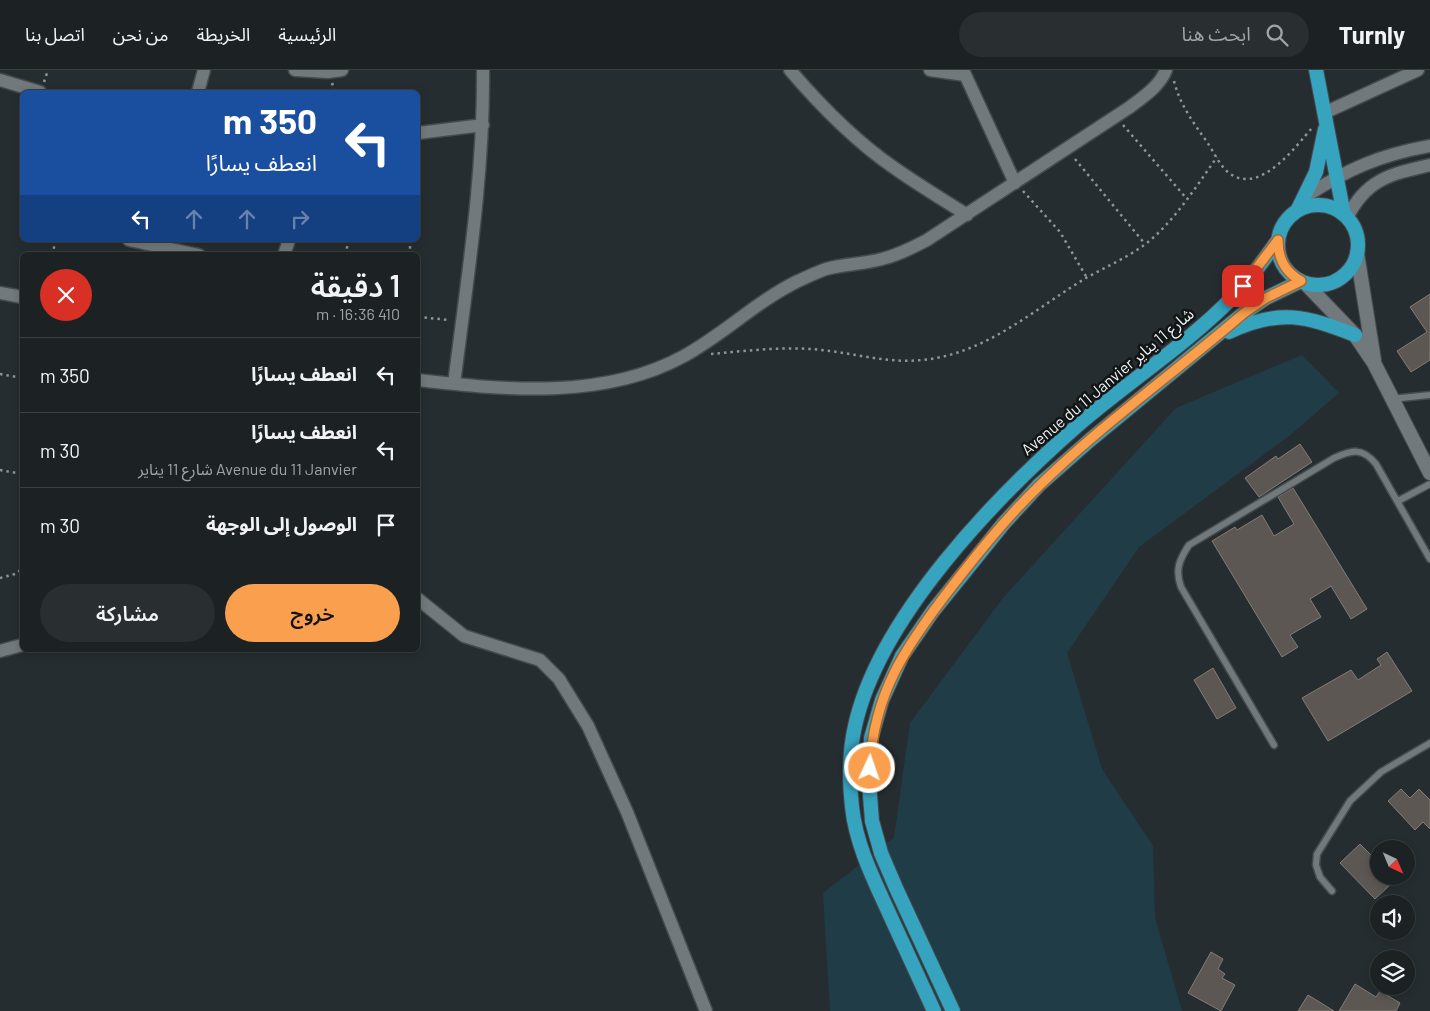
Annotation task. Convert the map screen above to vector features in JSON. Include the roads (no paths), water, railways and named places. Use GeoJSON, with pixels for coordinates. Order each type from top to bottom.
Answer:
{"type":"FeatureCollection","features":[{"type":"Feature","properties":{"kind":"main road"},"geometry":{"type":"LineString","coordinates":[[1316,70],[1346,216],[1357,238],[1353,263],[1338,279],[1316,285],[1303,282],[1294,277],[1283,264],[1278,248],[1278,240],[1284,224],[1297,211],[1305,197],[1316,172],[1325,118]]}},
{"type":"Feature","properties":{"kind":"main road"},"geometry":{"type":"LineString","coordinates":[[1297,211],[1308,206],[1321,205],[1333,208],[1346,216]]}},
{"type":"Feature","properties":{"kind":"main road","name":"Avenue du 11 Janvier شارع 11 يناير"},"geometry":{"type":"LineString","coordinates":[[934,1011],[874,882],[856,831],[852,808],[850,755],[855,725],[866,689],[887,645],[917,601],[955,550],[992,507],[1029,469],[1081,423],[1202,326],[1252,276],[1278,240]]}},
{"type":"Feature","properties":{"kind":"main road"},"geometry":{"type":"LineString","coordinates":[[953,1011],[881,853],[872,821],[869,784],[872,738],[882,700],[902,656],[933,611],[1004,522],[1039,485],[1244,313],[1266,298],[1303,282]]}},
{"type":"Feature","properties":{"kind":"main road"},"geometry":{"type":"LineString","coordinates":[[1213,339],[1245,324],[1284,316],[1319,320],[1355,335]]}},
{"type":"Feature","properties":{"kind":"street"},"geometry":{"type":"LineString","coordinates":[[199,90],[204,70]]}},
{"type":"Feature","properties":{"kind":"street"},"geometry":{"type":"LineString","coordinates":[[295,70],[328,72],[342,70]]}},
{"type":"Feature","properties":{"kind":"street"},"geometry":{"type":"LineString","coordinates":[[454,384],[474,229],[483,125],[483,70]]}},
{"type":"Feature","properties":{"kind":"street"},"geometry":{"type":"LineString","coordinates":[[790,70],[811,95],[850,132],[892,167],[967,215]]}},
{"type":"Feature","properties":{"kind":"street"},"geometry":{"type":"LineString","coordinates":[[930,70],[964,72],[1015,183]]}},
{"type":"Feature","properties":{"kind":"street"},"geometry":{"type":"LineString","coordinates":[[1325,118],[1418,70]]}},
{"type":"Feature","properties":{"kind":"street"},"geometry":{"type":"LineString","coordinates":[[420,380],[454,384],[564,388],[607,382],[636,375],[683,357],[713,340],[774,295],[797,282],[826,269],[881,260],[903,252],[967,215],[1147,94],[1169,72]]}},
{"type":"Feature","properties":{"kind":"street"},"geometry":{"type":"LineString","coordinates":[[0,80],[33,90]]}},
{"type":"Feature","properties":{"kind":"street"},"geometry":{"type":"LineString","coordinates":[[420,133],[483,125]]}},
{"type":"Feature","properties":{"kind":"street"},"geometry":{"type":"LineString","coordinates":[[1305,197],[1338,175],[1371,161],[1430,146]]}},
{"type":"Feature","properties":{"kind":"street"},"geometry":{"type":"LineString","coordinates":[[1346,216],[1358,199],[1374,183],[1407,170],[1430,165]]}},
{"type":"Feature","properties":{"kind":"street"},"geometry":{"type":"LineString","coordinates":[[135,242],[182,252]]}},
{"type":"Feature","properties":{"kind":"street"},"geometry":{"type":"LineString","coordinates":[[1356,253],[1374,363]]}},
{"type":"Feature","properties":{"kind":"street"},"geometry":{"type":"LineString","coordinates":[[1303,282],[1355,335],[1374,363],[1430,473]]}},
{"type":"Feature","properties":{"kind":"street"},"geometry":{"type":"LineString","coordinates":[[0,295],[20,297]]}},
{"type":"Feature","properties":{"kind":"street"},"geometry":{"type":"LineString","coordinates":[[420,601],[464,636],[540,660],[559,679],[588,726],[627,812],[706,1011]]}},
{"type":"Feature","properties":{"kind":"street"},"geometry":{"type":"LineString","coordinates":[[0,651],[20,646]]}},
{"type":"Feature","properties":{"kind":"lane"},"geometry":{"type":"LineString","coordinates":[[1391,399],[1430,396]]}},
{"type":"Feature","properties":{"kind":"lane"},"geometry":{"type":"LineString","coordinates":[[1274,745],[1181,587],[1177,574],[1180,559],[1189,545],[1334,458],[1354,450],[1370,457],[1398,501],[1430,558]]}},
{"type":"Feature","properties":{"kind":"lane"},"geometry":{"type":"LineString","coordinates":[[1398,501],[1430,484]]}},
{"type":"Feature","properties":{"kind":"lane"},"geometry":{"type":"LineString","coordinates":[[1332,891],[1320,877],[1316,865],[1317,854],[1350,801],[1381,772],[1430,743]]}}]}
